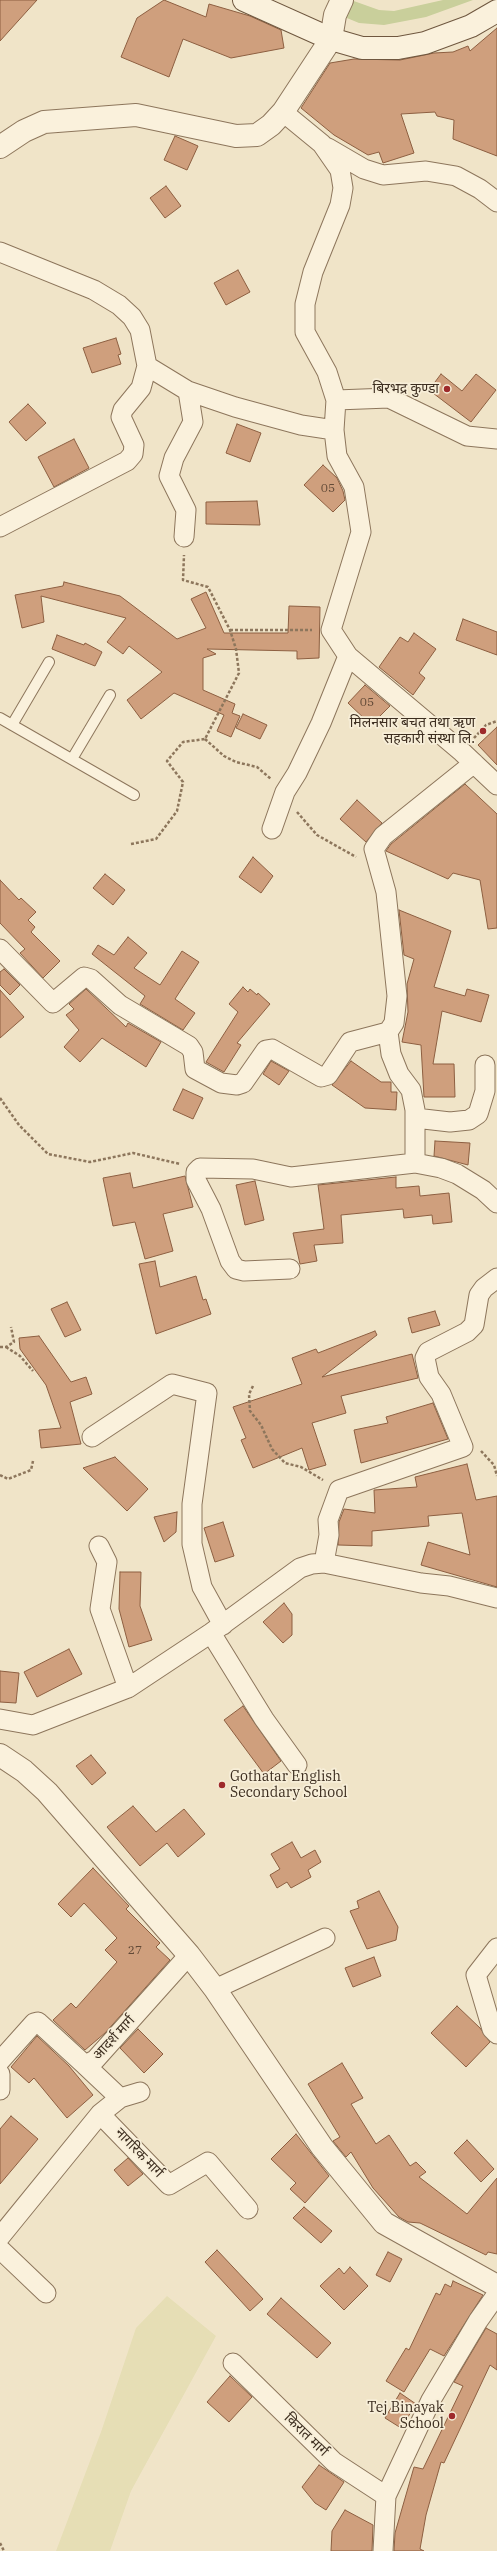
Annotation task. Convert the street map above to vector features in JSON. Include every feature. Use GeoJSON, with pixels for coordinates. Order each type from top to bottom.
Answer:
{"type":"FeatureCollection","features":[{"type":"Feature","properties":{"kind":"street"},"geometry":{"type":"LineString","coordinates":[[244,0],[331,40],[362,48],[398,48],[425,43],[471,26],[497,11]]}},
{"type":"Feature","properties":{"kind":"street"},"geometry":{"type":"LineString","coordinates":[[0,147],[24,130],[44,122],[136,115],[236,136],[256,135],[271,125],[283,112],[331,40],[339,7]]}},
{"type":"Feature","properties":{"kind":"street"},"geometry":{"type":"LineString","coordinates":[[283,112],[322,144],[364,169],[383,175],[426,170],[456,176],[480,189],[497,202]]}},
{"type":"Feature","properties":{"kind":"street"},"geometry":{"type":"LineString","coordinates":[[322,144],[340,170],[343,188],[340,205],[313,272],[305,304],[305,332],[327,372],[336,400],[334,430],[337,456],[354,487],[361,532],[331,630],[348,656],[468,758],[497,785]]}},
{"type":"Feature","properties":{"kind":"street"},"geometry":{"type":"LineString","coordinates":[[0,252],[94,290],[120,305],[132,317],[140,330],[147,366],[141,388],[123,410],[121,416],[131,437],[134,454],[127,461],[0,527]]}},
{"type":"Feature","properties":{"kind":"street"},"geometry":{"type":"LineString","coordinates":[[147,366],[188,391],[235,407],[301,425],[334,430]]}},
{"type":"Feature","properties":{"kind":"street"},"geometry":{"type":"LineString","coordinates":[[184,537],[186,510],[169,476],[174,458],[193,422],[188,391]]}},
{"type":"Feature","properties":{"kind":"street"},"geometry":{"type":"LineString","coordinates":[[336,400],[389,398],[466,436],[497,439]]}},
{"type":"Feature","properties":{"kind":"street"},"geometry":{"type":"LineString","coordinates":[[272,829],[284,795],[297,773],[321,723],[348,656]]}},
{"type":"Feature","properties":{"kind":"street"},"geometry":{"type":"LineString","coordinates":[[415,1163],[415,1118],[411,1090],[399,1074],[391,1054],[388,1032],[394,1023],[397,996],[386,892],[374,849],[383,836],[468,758]]}},
{"type":"Feature","properties":{"kind":"street"},"geometry":{"type":"LineString","coordinates":[[0,950],[53,1003],[84,977],[91,979],[120,1005],[189,1046],[193,1052],[195,1069],[221,1083],[237,1085],[243,1083],[266,1050],[272,1049],[321,1077],[328,1075],[350,1042],[388,1032]]}},
{"type":"Feature","properties":{"kind":"street"},"geometry":{"type":"LineString","coordinates":[[415,1118],[450,1122],[469,1120],[478,1114],[485,1092],[485,1065]]}},
{"type":"Feature","properties":{"kind":"street"},"geometry":{"type":"LineString","coordinates":[[290,1269],[244,1271],[236,1269],[230,1261],[211,1209],[196,1180],[196,1172],[200,1168],[253,1169],[291,1177],[415,1163],[441,1168],[457,1174],[483,1190],[497,1203]]}},
{"type":"Feature","properties":{"kind":"street"},"geometry":{"type":"LineString","coordinates":[[324,1563],[329,1535],[328,1520],[339,1490],[463,1447],[441,1394],[429,1377],[425,1358],[428,1352],[467,1332],[474,1325],[479,1295],[484,1288],[497,1278]]}},
{"type":"Feature","properties":{"kind":"street"},"geometry":{"type":"LineString","coordinates":[[92,1437],[172,1384],[207,1393],[192,1504],[192,1544],[202,1587],[217,1629],[264,1719],[297,1765]]}},
{"type":"Feature","properties":{"kind":"street"},"geometry":{"type":"LineString","coordinates":[[99,1546],[106,1562],[100,1609],[128,1688]]}},
{"type":"Feature","properties":{"kind":"street"},"geometry":{"type":"LineString","coordinates":[[0,1719],[33,1724],[128,1688],[217,1629],[300,1568],[324,1563],[421,1583],[449,1586],[497,1598]]}},
{"type":"Feature","properties":{"kind":"street"},"geometry":{"type":"LineString","coordinates":[[0,1755],[24,1771],[47,1792],[188,1955],[215,1989],[322,2147],[384,2223],[497,2286]]}},
{"type":"Feature","properties":{"kind":"street"},"geometry":{"type":"LineString","coordinates":[[215,1989],[325,1938]]}},
{"type":"Feature","properties":{"kind":"street"},"geometry":{"type":"LineString","coordinates":[[497,1948],[476,1975],[492,2029],[497,2034]]}},
{"type":"Feature","properties":{"kind":"street","name":"आदर्श मार्ग"},"geometry":{"type":"LineString","coordinates":[[0,2061],[34,2023],[38,2022],[85,2065],[95,2060],[188,1955]]}},
{"type":"Feature","properties":{"kind":"street"},"geometry":{"type":"LineString","coordinates":[[85,2065],[120,2098]]}},
{"type":"Feature","properties":{"kind":"street"},"geometry":{"type":"LineString","coordinates":[[0,2074],[0,2090]]}},
{"type":"Feature","properties":{"kind":"street"},"geometry":{"type":"LineString","coordinates":[[0,2237],[100,2114],[120,2098],[140,2092]]}},
{"type":"Feature","properties":{"kind":"street","name":"नागरिक मार्ग"},"geometry":{"type":"LineString","coordinates":[[100,2114],[169,2185],[208,2162],[248,2209]]}},
{"type":"Feature","properties":{"kind":"street"},"geometry":{"type":"LineString","coordinates":[[0,2249],[46,2293]]}},
{"type":"Feature","properties":{"kind":"street"},"geometry":{"type":"LineString","coordinates":[[383,2551],[386,2496],[431,2400],[478,2321],[497,2294]]}},
{"type":"Feature","properties":{"kind":"street","name":"किरात मार्ग"},"geometry":{"type":"LineString","coordinates":[[234,2364],[334,2462],[386,2496]]}},
{"type":"Feature","properties":{"kind":"lane"},"geometry":{"type":"LineString","coordinates":[[12,725],[49,662]]}},
{"type":"Feature","properties":{"kind":"lane"},"geometry":{"type":"LineString","coordinates":[[72,759],[110,695]]}},
{"type":"Feature","properties":{"kind":"lane"},"geometry":{"type":"LineString","coordinates":[[0,718],[134,795]]}},
{"type":"Feature","properties":{"kind":"path"},"geometry":{"type":"LineString","coordinates":[[184,537],[183,580],[208,587],[230,630],[236,650],[239,672],[205,739]]}},
{"type":"Feature","properties":{"kind":"path"},"geometry":{"type":"LineString","coordinates":[[230,630],[331,630]]}},
{"type":"Feature","properties":{"kind":"path"},"geometry":{"type":"LineString","coordinates":[[468,758],[486,725],[497,721]]}},
{"type":"Feature","properties":{"kind":"path"},"geometry":{"type":"LineString","coordinates":[[131,844],[156,839],[177,810],[183,782],[167,761],[183,742],[205,739],[224,756],[236,762],[257,767],[284,795],[317,835],[358,858],[378,861]]}},
{"type":"Feature","properties":{"kind":"path"},"geometry":{"type":"LineString","coordinates":[[0,1098],[19,1125],[48,1154],[90,1162],[133,1153],[200,1168]]}},
{"type":"Feature","properties":{"kind":"path"},"geometry":{"type":"LineString","coordinates":[[0,1347],[6,1347],[14,1342],[12,1327]]}},
{"type":"Feature","properties":{"kind":"path"},"geometry":{"type":"LineString","coordinates":[[6,1347],[20,1356],[34,1371]]}},
{"type":"Feature","properties":{"kind":"path"},"geometry":{"type":"LineString","coordinates":[[253,1386],[249,1394],[250,1411],[261,1425],[272,1449],[285,1463],[301,1467],[339,1490]]}},
{"type":"Feature","properties":{"kind":"path"},"geometry":{"type":"LineString","coordinates":[[463,1447],[475,1445],[494,1465],[497,1476]]}},
{"type":"Feature","properties":{"kind":"path"},"geometry":{"type":"LineString","coordinates":[[0,1475],[8,1479],[31,1470],[33,1461]]}},
{"type":"Feature","properties":{"kind":"path"},"geometry":{"type":"LineString","coordinates":[[0,2543],[4,2551]]}},
{"type":"Feature","properties":{"kind":"shaded area"},"geometry":{"type":"Polygon","coordinates":[[[167,2296],[216,2336],[131,2491],[110,2551],[56,2551],[101,2432],[136,2328],[167,2296]]]}},
{"type":"Feature","properties":{"kind":"green space"},"geometry":{"type":"Polygon","coordinates":[[[351,0],[379,10],[394,11],[443,0],[473,0],[426,17],[384,25],[359,23],[342,16],[351,0]]]}},
{"type":"Feature","properties":{"kind":"building"},"geometry":{"type":"Polygon","coordinates":[[[0,0],[37,0],[0,41],[0,0]]]}},
{"type":"Feature","properties":{"kind":"building"},"geometry":{"type":"Polygon","coordinates":[[[164,0],[206,17],[209,4],[250,16],[281,30],[284,48],[231,58],[183,39],[169,77],[121,57],[137,18],[164,0]]]}},
{"type":"Feature","properties":{"kind":"building"},"geometry":{"type":"Polygon","coordinates":[[[497,28],[497,156],[453,139],[454,120],[437,116],[435,112],[401,114],[414,153],[383,163],[379,152],[368,155],[334,135],[301,108],[330,63],[354,59],[400,60],[434,53],[453,52],[468,46],[470,51],[497,28]]]}},
{"type":"Feature","properties":{"kind":"building"},"geometry":{"type":"Polygon","coordinates":[[[175,136],[198,146],[187,170],[164,160],[175,136]]]}},
{"type":"Feature","properties":{"kind":"building"},"geometry":{"type":"Polygon","coordinates":[[[166,186],[181,206],[165,218],[150,198],[166,186]]]}},
{"type":"Feature","properties":{"kind":"building"},"geometry":{"type":"Polygon","coordinates":[[[238,270],[250,292],[226,305],[214,283],[238,270]]]}},
{"type":"Feature","properties":{"kind":"building"},"geometry":{"type":"Polygon","coordinates":[[[116,338],[121,354],[118,355],[121,364],[92,373],[83,348],[116,338]]]}},
{"type":"Feature","properties":{"kind":"building"},"geometry":{"type":"Polygon","coordinates":[[[441,374],[462,391],[476,374],[496,390],[471,422],[429,390],[441,374]]]}},
{"type":"Feature","properties":{"kind":"building"},"geometry":{"type":"Polygon","coordinates":[[[28,404],[46,423],[26,441],[9,422],[28,404]]]}},
{"type":"Feature","properties":{"kind":"building"},"geometry":{"type":"Polygon","coordinates":[[[237,424],[261,433],[250,462],[226,453],[237,424]]]}},
{"type":"Feature","properties":{"kind":"building"},"geometry":{"type":"Polygon","coordinates":[[[74,439],[89,468],[54,487],[38,457],[74,439]]]}},
{"type":"Feature","properties":{"kind":"building"},"geometry":{"type":"Polygon","coordinates":[[[323,465],[337,478],[345,500],[333,512],[304,485],[323,465]]]}},
{"type":"Feature","properties":{"kind":"building"},"geometry":{"type":"Polygon","coordinates":[[[257,501],[260,525],[206,524],[206,502],[257,501]]]}},
{"type":"Feature","properties":{"kind":"building"},"geometry":{"type":"Polygon","coordinates":[[[64,582],[120,596],[177,639],[206,628],[191,599],[206,592],[224,633],[288,633],[289,606],[320,607],[319,658],[297,659],[297,651],[207,649],[216,654],[203,658],[203,690],[235,704],[232,713],[240,716],[231,737],[217,731],[224,715],[174,693],[141,719],[127,700],[162,672],[129,646],[123,654],[107,642],[126,618],[41,596],[44,622],[22,628],[15,595],[63,586],[64,582]]]}},
{"type":"Feature","properties":{"kind":"building"},"geometry":{"type":"Polygon","coordinates":[[[463,619],[497,632],[497,655],[456,640],[463,619]]]}},
{"type":"Feature","properties":{"kind":"building"},"geometry":{"type":"Polygon","coordinates":[[[414,633],[436,649],[419,673],[425,678],[413,695],[379,667],[400,637],[408,642],[414,633]]]}},
{"type":"Feature","properties":{"kind":"building"},"geometry":{"type":"Polygon","coordinates":[[[57,635],[84,645],[85,643],[102,652],[95,666],[52,649],[57,635]]]}},
{"type":"Feature","properties":{"kind":"building"},"geometry":{"type":"Polygon","coordinates":[[[365,685],[390,706],[371,725],[348,703],[365,685]]]}},
{"type":"Feature","properties":{"kind":"building"},"geometry":{"type":"Polygon","coordinates":[[[243,714],[267,725],[260,739],[236,728],[243,714]]]}},
{"type":"Feature","properties":{"kind":"building"},"geometry":{"type":"Polygon","coordinates":[[[497,727],[497,765],[478,745],[497,727]]]}},
{"type":"Feature","properties":{"kind":"building"},"geometry":{"type":"Polygon","coordinates":[[[465,784],[497,814],[497,928],[488,929],[480,880],[453,873],[448,879],[386,851],[391,844],[465,784]]]}},
{"type":"Feature","properties":{"kind":"building"},"geometry":{"type":"Polygon","coordinates":[[[357,800],[382,823],[366,842],[340,819],[357,800]]]}},
{"type":"Feature","properties":{"kind":"building"},"geometry":{"type":"Polygon","coordinates":[[[253,857],[273,876],[261,893],[239,877],[253,857]]]}},
{"type":"Feature","properties":{"kind":"building"},"geometry":{"type":"Polygon","coordinates":[[[105,874],[125,890],[113,905],[93,888],[105,874]]]}},
{"type":"Feature","properties":{"kind":"building"},"geometry":{"type":"Polygon","coordinates":[[[0,880],[19,900],[21,898],[36,912],[28,920],[35,927],[31,932],[60,961],[43,978],[20,953],[25,949],[0,923],[0,880]]]}},
{"type":"Feature","properties":{"kind":"building"},"geometry":{"type":"Polygon","coordinates":[[[399,910],[451,931],[434,987],[465,996],[467,989],[489,995],[481,1022],[442,1011],[433,1064],[454,1064],[455,1097],[424,1097],[421,1045],[402,1042],[408,1012],[407,984],[414,959],[404,955],[399,910]]]}},
{"type":"Feature","properties":{"kind":"building"},"geometry":{"type":"Polygon","coordinates":[[[128,937],[147,953],[134,968],[160,985],[182,951],[199,962],[175,999],[195,1013],[183,1030],[140,1004],[145,996],[92,954],[98,945],[114,955],[128,937]]]}},
{"type":"Feature","properties":{"kind":"building"},"geometry":{"type":"Polygon","coordinates":[[[4,969],[20,985],[10,995],[0,985],[0,972],[4,969]]]}},
{"type":"Feature","properties":{"kind":"building"},"geometry":{"type":"Polygon","coordinates":[[[243,987],[248,992],[250,989],[257,995],[258,993],[270,1004],[237,1043],[241,1045],[224,1072],[206,1062],[238,1012],[229,1004],[243,987]]]}},
{"type":"Feature","properties":{"kind":"building"},"geometry":{"type":"Polygon","coordinates":[[[86,989],[126,1027],[128,1023],[161,1042],[146,1067],[102,1038],[80,1062],[64,1047],[79,1030],[66,1015],[74,1009],[69,1004],[86,989]]]}},
{"type":"Feature","properties":{"kind":"building"},"geometry":{"type":"Polygon","coordinates":[[[0,990],[24,1017],[0,1038],[0,990]]]}},
{"type":"Feature","properties":{"kind":"building"},"geometry":{"type":"Polygon","coordinates":[[[271,1061],[289,1071],[279,1085],[263,1074],[271,1061]]]}},
{"type":"Feature","properties":{"kind":"building"},"geometry":{"type":"Polygon","coordinates":[[[351,1061],[381,1082],[391,1082],[391,1092],[397,1092],[396,1110],[365,1108],[332,1085],[351,1061]]]}},
{"type":"Feature","properties":{"kind":"building"},"geometry":{"type":"Polygon","coordinates":[[[183,1089],[203,1098],[193,1119],[173,1110],[183,1089]]]}},
{"type":"Feature","properties":{"kind":"building"},"geometry":{"type":"Polygon","coordinates":[[[435,1141],[470,1143],[468,1165],[434,1156],[435,1141]]]}},
{"type":"Feature","properties":{"kind":"building"},"geometry":{"type":"Polygon","coordinates":[[[130,1173],[133,1188],[185,1176],[193,1207],[163,1214],[173,1251],[145,1259],[135,1222],[113,1226],[103,1178],[130,1173]]]}},
{"type":"Feature","properties":{"kind":"building"},"geometry":{"type":"Polygon","coordinates":[[[396,1177],[396,1188],[419,1186],[420,1196],[449,1193],[452,1222],[433,1224],[432,1215],[404,1218],[403,1209],[341,1215],[343,1243],[314,1245],[317,1261],[300,1264],[293,1233],[324,1229],[318,1185],[396,1177]]]}},
{"type":"Feature","properties":{"kind":"building"},"geometry":{"type":"Polygon","coordinates":[[[255,1181],[264,1220],[245,1225],[236,1185],[255,1181]]]}},
{"type":"Feature","properties":{"kind":"building"},"geometry":{"type":"Polygon","coordinates":[[[155,1261],[160,1287],[196,1276],[203,1300],[206,1299],[211,1314],[156,1334],[139,1264],[155,1261]]]}},
{"type":"Feature","properties":{"kind":"building"},"geometry":{"type":"Polygon","coordinates":[[[67,1302],[81,1330],[65,1337],[51,1309],[67,1302]]]}},
{"type":"Feature","properties":{"kind":"building"},"geometry":{"type":"Polygon","coordinates":[[[435,1311],[440,1325],[412,1333],[408,1318],[435,1311]]]}},
{"type":"Feature","properties":{"kind":"building"},"geometry":{"type":"Polygon","coordinates":[[[375,1331],[377,1335],[322,1377],[412,1354],[418,1378],[341,1396],[346,1413],[312,1423],[326,1465],[309,1470],[302,1448],[253,1468],[241,1440],[246,1438],[233,1407],[302,1384],[292,1358],[316,1349],[318,1353],[375,1331]]]}},
{"type":"Feature","properties":{"kind":"building"},"geometry":{"type":"Polygon","coordinates":[[[39,1336],[71,1382],[86,1377],[92,1394],[70,1402],[81,1444],[41,1448],[39,1430],[61,1428],[46,1385],[20,1349],[19,1338],[39,1336]]]}},
{"type":"Feature","properties":{"kind":"building"},"geometry":{"type":"Polygon","coordinates":[[[433,1403],[448,1439],[361,1463],[354,1430],[388,1423],[386,1417],[433,1403]]]}},
{"type":"Feature","properties":{"kind":"building"},"geometry":{"type":"Polygon","coordinates":[[[115,1457],[148,1489],[127,1511],[83,1468],[115,1457]]]}},
{"type":"Feature","properties":{"kind":"building"},"geometry":{"type":"Polygon","coordinates":[[[467,1464],[476,1500],[497,1496],[497,1587],[421,1565],[428,1542],[470,1555],[462,1513],[428,1516],[429,1526],[372,1531],[372,1546],[338,1545],[339,1522],[344,1509],[375,1513],[374,1490],[417,1487],[415,1477],[467,1464]]]}},
{"type":"Feature","properties":{"kind":"building"},"geometry":{"type":"Polygon","coordinates":[[[177,1512],[176,1532],[164,1542],[154,1517],[177,1512]]]}},
{"type":"Feature","properties":{"kind":"building"},"geometry":{"type":"Polygon","coordinates":[[[223,1522],[234,1556],[215,1562],[204,1528],[223,1522]]]}},
{"type":"Feature","properties":{"kind":"building"},"geometry":{"type":"Polygon","coordinates":[[[120,1572],[141,1572],[140,1606],[152,1640],[129,1647],[119,1609],[120,1572]]]}},
{"type":"Feature","properties":{"kind":"building"},"geometry":{"type":"Polygon","coordinates":[[[284,1603],[292,1614],[292,1635],[283,1643],[263,1622],[284,1603]]]}},
{"type":"Feature","properties":{"kind":"building"},"geometry":{"type":"Polygon","coordinates":[[[69,1649],[82,1674],[37,1697],[24,1672],[69,1649]]]}},
{"type":"Feature","properties":{"kind":"building"},"geometry":{"type":"Polygon","coordinates":[[[0,1671],[19,1673],[16,1703],[0,1702],[0,1671]]]}},
{"type":"Feature","properties":{"kind":"building"},"geometry":{"type":"Polygon","coordinates":[[[243,1706],[281,1761],[264,1774],[224,1720],[243,1706]]]}},
{"type":"Feature","properties":{"kind":"building"},"geometry":{"type":"Polygon","coordinates":[[[91,1755],[106,1773],[92,1785],[76,1766],[91,1755]]]}},
{"type":"Feature","properties":{"kind":"building"},"geometry":{"type":"Polygon","coordinates":[[[133,1806],[156,1832],[184,1809],[205,1834],[178,1857],[167,1843],[140,1866],[107,1827],[133,1806]]]}},
{"type":"Feature","properties":{"kind":"building"},"geometry":{"type":"Polygon","coordinates":[[[292,1842],[301,1858],[315,1850],[321,1862],[308,1870],[311,1877],[291,1888],[287,1882],[277,1888],[270,1875],[280,1869],[271,1854],[292,1842]]]}},
{"type":"Feature","properties":{"kind":"building"},"geometry":{"type":"Polygon","coordinates":[[[93,1868],[129,1906],[126,1909],[160,1943],[156,1947],[170,1960],[105,2033],[85,2050],[53,2020],[71,2003],[76,2008],[117,1962],[105,1950],[117,1938],[84,1903],[71,1917],[58,1904],[93,1868]]]}},
{"type":"Feature","properties":{"kind":"building"},"geometry":{"type":"Polygon","coordinates":[[[379,1891],[398,1927],[396,1940],[367,1949],[350,1911],[359,1908],[357,1901],[379,1891]]]}},
{"type":"Feature","properties":{"kind":"building"},"geometry":{"type":"Polygon","coordinates":[[[374,1957],[381,1976],[353,1987],[345,1968],[374,1957]]]}},
{"type":"Feature","properties":{"kind":"building"},"geometry":{"type":"Polygon","coordinates":[[[457,2006],[480,2028],[490,2042],[466,2067],[431,2033],[457,2006]]]}},
{"type":"Feature","properties":{"kind":"building"},"geometry":{"type":"Polygon","coordinates":[[[138,2029],[163,2054],[144,2073],[120,2048],[138,2029]]]}},
{"type":"Feature","properties":{"kind":"building"},"geometry":{"type":"Polygon","coordinates":[[[37,2036],[69,2066],[93,2095],[67,2118],[34,2078],[29,2083],[11,2067],[37,2036]]]}},
{"type":"Feature","properties":{"kind":"building"},"geometry":{"type":"Polygon","coordinates":[[[342,2063],[363,2098],[351,2104],[376,2144],[389,2135],[410,2166],[416,2162],[426,2172],[419,2177],[467,2214],[497,2178],[497,2254],[488,2252],[486,2255],[420,2223],[408,2222],[399,2217],[373,2188],[351,2152],[346,2157],[333,2141],[340,2137],[308,2084],[342,2063]]]}},
{"type":"Feature","properties":{"kind":"building"},"geometry":{"type":"Polygon","coordinates":[[[11,2116],[38,2139],[0,2184],[0,2129],[11,2116]]]}},
{"type":"Feature","properties":{"kind":"building"},"geometry":{"type":"Polygon","coordinates":[[[296,2134],[329,2176],[305,2203],[290,2189],[296,2183],[271,2159],[296,2134]]]}},
{"type":"Feature","properties":{"kind":"building"},"geometry":{"type":"Polygon","coordinates":[[[467,2140],[494,2169],[481,2182],[454,2153],[467,2140]]]}},
{"type":"Feature","properties":{"kind":"building"},"geometry":{"type":"Polygon","coordinates":[[[128,2158],[143,2174],[128,2186],[114,2170],[128,2158]]]}},
{"type":"Feature","properties":{"kind":"building"},"geometry":{"type":"Polygon","coordinates":[[[304,2207],[332,2231],[321,2243],[293,2218],[304,2207]]]}},
{"type":"Feature","properties":{"kind":"building"},"geometry":{"type":"Polygon","coordinates":[[[217,2250],[263,2299],[250,2311],[205,2262],[217,2250]]]}},
{"type":"Feature","properties":{"kind":"building"},"geometry":{"type":"Polygon","coordinates":[[[388,2252],[402,2259],[390,2282],[376,2275],[388,2252]]]}},
{"type":"Feature","properties":{"kind":"building"},"geometry":{"type":"Polygon","coordinates":[[[350,2267],[368,2286],[344,2310],[320,2286],[339,2268],[344,2274],[350,2267]]]}},
{"type":"Feature","properties":{"kind":"building"},"geometry":{"type":"Polygon","coordinates":[[[453,2281],[483,2295],[444,2356],[430,2349],[404,2392],[386,2381],[406,2348],[409,2350],[436,2293],[440,2295],[445,2284],[451,2287],[453,2281]]]}},
{"type":"Feature","properties":{"kind":"building"},"geometry":{"type":"Polygon","coordinates":[[[281,2298],[331,2343],[317,2358],[267,2314],[281,2298]]]}},
{"type":"Feature","properties":{"kind":"building","name":"Tej Binayak School"},"geometry":{"type":"Polygon","coordinates":[[[486,2328],[497,2334],[497,2370],[490,2365],[444,2463],[441,2462],[426,2515],[420,2549],[424,2551],[394,2551],[395,2533],[414,2467],[423,2469],[463,2386],[454,2382],[486,2328]]]}},
{"type":"Feature","properties":{"kind":"building"},"geometry":{"type":"Polygon","coordinates":[[[230,2376],[252,2397],[229,2422],[207,2402],[230,2376]]]}},
{"type":"Feature","properties":{"kind":"building"},"geometry":{"type":"Polygon","coordinates":[[[400,2393],[416,2404],[401,2428],[385,2418],[400,2393]]]}},
{"type":"Feature","properties":{"kind":"building"},"geometry":{"type":"Polygon","coordinates":[[[319,2465],[344,2482],[326,2510],[315,2503],[302,2487],[319,2465]]]}},
{"type":"Feature","properties":{"kind":"building"},"geometry":{"type":"Polygon","coordinates":[[[345,2510],[373,2525],[372,2551],[331,2551],[332,2531],[345,2510]]]}},
{"type":"Feature","properties":{"kind":"place","name":"बिरभद्र कुण्डा"},"geometry":{"type":"Point","coordinates":[447,389]}},
{"type":"Feature","properties":{"kind":"place","name":"मिलनसार बचत तथा ऋण सहकारी संस्था लि."},"geometry":{"type":"Point","coordinates":[483,731]}},
{"type":"Feature","properties":{"kind":"place","name":"Gothatar English Secondary School"},"geometry":{"type":"Point","coordinates":[222,1785]}},
{"type":"Feature","properties":{"kind":"place","name":"Tej Binayak School"},"geometry":{"type":"Point","coordinates":[452,2416]}}]}
